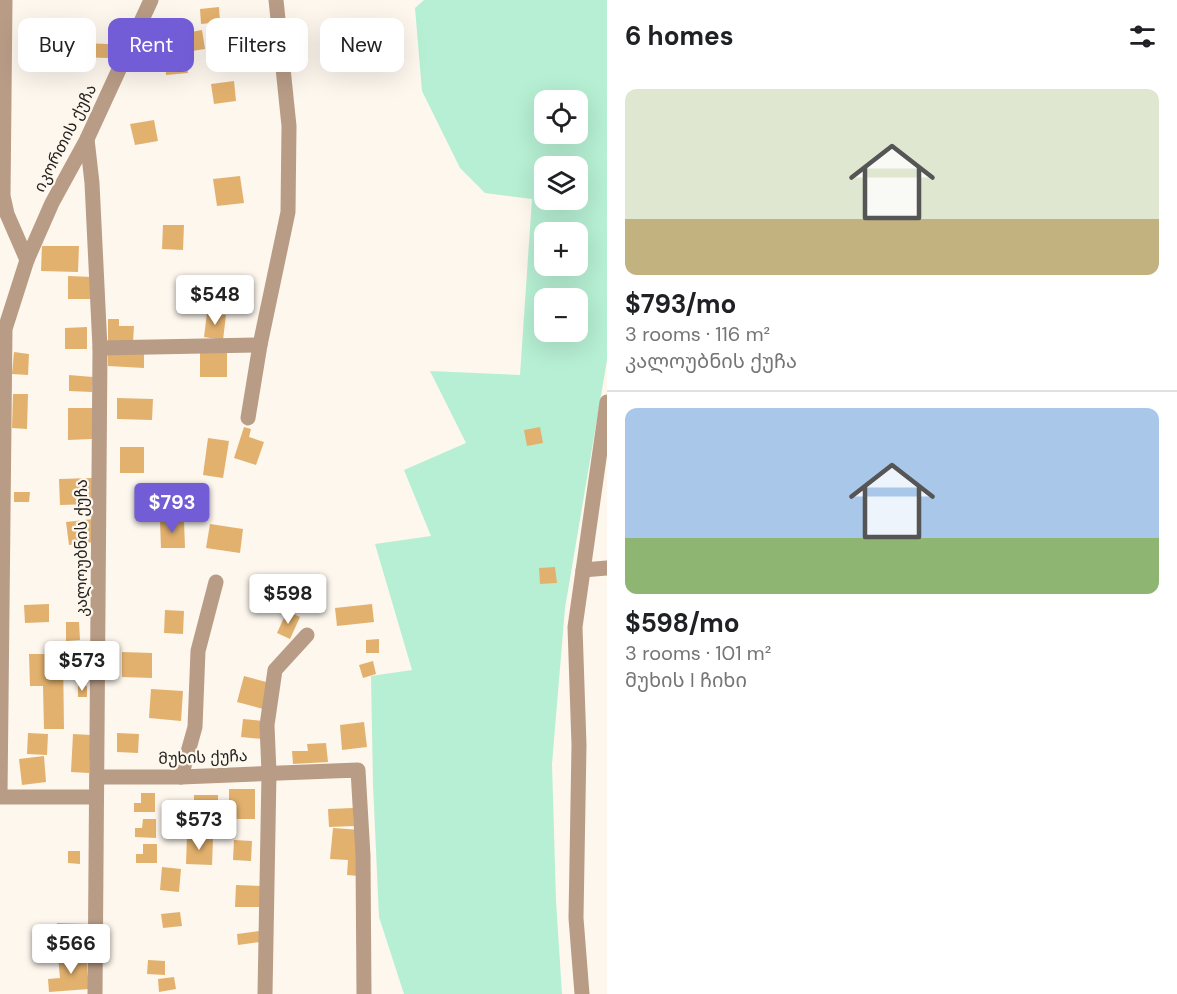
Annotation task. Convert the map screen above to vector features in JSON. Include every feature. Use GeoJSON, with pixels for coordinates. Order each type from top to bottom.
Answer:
{"type":"FeatureCollection","features":[{"type":"Feature","properties":{"kind":"street"},"geometry":{"type":"LineString","coordinates":[[5,0],[3,196],[7,214],[27,260]]}},
{"type":"Feature","properties":{"kind":"street","name":"იკორთის ქუჩა"},"geometry":{"type":"LineString","coordinates":[[0,797],[1,328],[52,203],[87,139],[151,0]]}},
{"type":"Feature","properties":{"kind":"street"},"geometry":{"type":"LineString","coordinates":[[248,418],[260,345],[288,212],[289,126],[276,0]]}},
{"type":"Feature","properties":{"kind":"street","name":"კალოუბნის ქუჩა"},"geometry":{"type":"LineString","coordinates":[[87,139],[92,183],[100,348],[95,994]]}},
{"type":"Feature","properties":{"kind":"street"},"geometry":{"type":"LineString","coordinates":[[100,348],[260,345]]}},
{"type":"Feature","properties":{"kind":"street"},"geometry":{"type":"LineString","coordinates":[[582,994],[576,918],[579,745],[575,627],[607,402]]}},
{"type":"Feature","properties":{"kind":"street"},"geometry":{"type":"LineString","coordinates":[[583,570],[607,568]]}},
{"type":"Feature","properties":{"kind":"street"},"geometry":{"type":"LineString","coordinates":[[181,777],[195,727],[198,651],[216,582]]}},
{"type":"Feature","properties":{"kind":"street"},"geometry":{"type":"LineString","coordinates":[[307,635],[275,670],[267,725],[269,773],[358,770],[363,856],[364,994]]}},
{"type":"Feature","properties":{"kind":"street","name":"მუხის ქუჩა"},"geometry":{"type":"LineString","coordinates":[[97,777],[181,777],[269,773],[265,994]]}},
{"type":"Feature","properties":{"kind":"street"},"geometry":{"type":"LineString","coordinates":[[0,797],[96,797]]}},
{"type":"Feature","properties":{"kind":"green space"},"geometry":{"type":"Polygon","coordinates":[[[424,0],[607,0],[607,360],[565,608],[552,764],[556,901],[562,994],[404,994],[379,917],[371,676],[412,670],[375,544],[431,536],[404,470],[466,443],[430,371],[520,375],[532,199],[485,193],[460,168],[422,91],[415,8],[424,0]]]}},
{"type":"Feature","properties":{"kind":"building"},"geometry":{"type":"Polygon","coordinates":[[[219,7],[220,18],[206,18],[206,23],[201,24],[200,9],[219,7]]]}},
{"type":"Feature","properties":{"kind":"building"},"geometry":{"type":"Polygon","coordinates":[[[202,30],[205,49],[194,51],[194,31],[202,30]]]}},
{"type":"Feature","properties":{"kind":"building"},"geometry":{"type":"Polygon","coordinates":[[[96,44],[108,44],[108,58],[96,58],[96,44]]]}},
{"type":"Feature","properties":{"kind":"building"},"geometry":{"type":"Polygon","coordinates":[[[166,72],[188,73],[166,75],[166,72]]]}},
{"type":"Feature","properties":{"kind":"building"},"geometry":{"type":"Polygon","coordinates":[[[234,81],[236,101],[214,104],[211,84],[234,81]]]}},
{"type":"Feature","properties":{"kind":"building"},"geometry":{"type":"Polygon","coordinates":[[[154,120],[158,141],[135,145],[130,124],[154,120]]]}},
{"type":"Feature","properties":{"kind":"building"},"geometry":{"type":"Polygon","coordinates":[[[240,176],[244,203],[217,206],[213,179],[240,176]]]}},
{"type":"Feature","properties":{"kind":"building"},"geometry":{"type":"Polygon","coordinates":[[[163,225],[184,225],[183,250],[162,249],[163,225]]]}},
{"type":"Feature","properties":{"kind":"building"},"geometry":{"type":"Polygon","coordinates":[[[42,246],[79,246],[78,272],[41,271],[42,246]]]}},
{"type":"Feature","properties":{"kind":"building"},"geometry":{"type":"Polygon","coordinates":[[[68,276],[93,277],[92,299],[68,299],[68,276]]]}},
{"type":"Feature","properties":{"kind":"building"},"geometry":{"type":"Polygon","coordinates":[[[236,278],[236,288],[207,289],[206,279],[236,278]]]}},
{"type":"Feature","properties":{"kind":"building"},"geometry":{"type":"Polygon","coordinates":[[[207,313],[226,315],[223,340],[204,337],[207,313]]]}},
{"type":"Feature","properties":{"kind":"building"},"geometry":{"type":"Polygon","coordinates":[[[108,319],[119,319],[119,326],[134,326],[133,343],[108,343],[108,319]]]}},
{"type":"Feature","properties":{"kind":"building"},"geometry":{"type":"Polygon","coordinates":[[[87,327],[87,349],[65,349],[65,328],[87,327]]]}},
{"type":"Feature","properties":{"kind":"building"},"geometry":{"type":"Polygon","coordinates":[[[200,349],[227,350],[227,377],[200,377],[200,349]]]}},
{"type":"Feature","properties":{"kind":"building"},"geometry":{"type":"Polygon","coordinates":[[[108,351],[144,353],[144,368],[108,366],[108,351]]]}},
{"type":"Feature","properties":{"kind":"building"},"geometry":{"type":"Polygon","coordinates":[[[14,352],[29,354],[28,375],[12,374],[14,352]]]}},
{"type":"Feature","properties":{"kind":"building"},"geometry":{"type":"Polygon","coordinates":[[[69,375],[93,377],[92,392],[69,391],[69,375]]]}},
{"type":"Feature","properties":{"kind":"building"},"geometry":{"type":"Polygon","coordinates":[[[13,394],[28,394],[27,429],[12,428],[13,394]]]}},
{"type":"Feature","properties":{"kind":"building"},"geometry":{"type":"Polygon","coordinates":[[[117,398],[153,399],[152,420],[117,419],[117,398]]]}},
{"type":"Feature","properties":{"kind":"building"},"geometry":{"type":"Polygon","coordinates":[[[68,408],[92,408],[92,439],[68,440],[68,408]]]}},
{"type":"Feature","properties":{"kind":"building"},"geometry":{"type":"Polygon","coordinates":[[[244,427],[251,429],[249,437],[264,442],[256,465],[234,458],[244,427]]]}},
{"type":"Feature","properties":{"kind":"building"},"geometry":{"type":"Polygon","coordinates":[[[540,427],[543,443],[527,446],[524,430],[540,427]]]}},
{"type":"Feature","properties":{"kind":"building"},"geometry":{"type":"Polygon","coordinates":[[[208,438],[229,441],[223,478],[203,475],[208,438]]]}},
{"type":"Feature","properties":{"kind":"building"},"geometry":{"type":"Polygon","coordinates":[[[120,447],[144,447],[144,473],[120,473],[120,447]]]}},
{"type":"Feature","properties":{"kind":"building"},"geometry":{"type":"Polygon","coordinates":[[[92,478],[93,504],[60,505],[59,479],[92,478]]]}},
{"type":"Feature","properties":{"kind":"building"},"geometry":{"type":"Polygon","coordinates":[[[14,492],[30,492],[29,502],[14,502],[14,492]]]}},
{"type":"Feature","properties":{"kind":"building"},"geometry":{"type":"Polygon","coordinates":[[[93,519],[95,542],[69,545],[66,522],[93,519]]]}},
{"type":"Feature","properties":{"kind":"building"},"geometry":{"type":"Polygon","coordinates":[[[160,521],[184,521],[185,548],[161,548],[160,521]]]}},
{"type":"Feature","properties":{"kind":"building"},"geometry":{"type":"Polygon","coordinates":[[[210,524],[243,529],[240,553],[206,548],[210,524]]]}},
{"type":"Feature","properties":{"kind":"building"},"geometry":{"type":"Polygon","coordinates":[[[555,567],[557,583],[540,584],[539,568],[555,567]]]}},
{"type":"Feature","properties":{"kind":"building"},"geometry":{"type":"Polygon","coordinates":[[[49,604],[49,622],[25,623],[24,605],[49,604]]]}},
{"type":"Feature","properties":{"kind":"building"},"geometry":{"type":"Polygon","coordinates":[[[372,604],[374,622],[337,626],[335,608],[372,604]]]}},
{"type":"Feature","properties":{"kind":"building"},"geometry":{"type":"Polygon","coordinates":[[[165,610],[184,611],[183,634],[164,633],[165,610]]]}},
{"type":"Feature","properties":{"kind":"building"},"geometry":{"type":"Polygon","coordinates":[[[287,611],[300,617],[290,639],[277,633],[287,611]]]}},
{"type":"Feature","properties":{"kind":"building"},"geometry":{"type":"Polygon","coordinates":[[[66,622],[79,622],[80,640],[66,641],[66,622]]]}},
{"type":"Feature","properties":{"kind":"building"},"geometry":{"type":"Polygon","coordinates":[[[379,639],[379,653],[366,653],[366,640],[379,639]]]}},
{"type":"Feature","properties":{"kind":"building"},"geometry":{"type":"Polygon","coordinates":[[[122,652],[152,653],[152,678],[122,677],[122,652]]]}},
{"type":"Feature","properties":{"kind":"building"},"geometry":{"type":"Polygon","coordinates":[[[29,654],[63,654],[64,729],[44,729],[43,686],[30,686],[29,654]]]}},
{"type":"Feature","properties":{"kind":"building"},"geometry":{"type":"Polygon","coordinates":[[[373,661],[376,674],[363,678],[359,665],[373,661]]]}},
{"type":"Feature","properties":{"kind":"building"},"geometry":{"type":"Polygon","coordinates":[[[244,676],[270,683],[263,709],[237,702],[244,676]]]}},
{"type":"Feature","properties":{"kind":"building"},"geometry":{"type":"Polygon","coordinates":[[[78,686],[87,686],[87,697],[78,697],[78,686]]]}},
{"type":"Feature","properties":{"kind":"building"},"geometry":{"type":"Polygon","coordinates":[[[151,689],[183,691],[181,721],[149,718],[151,689]]]}},
{"type":"Feature","properties":{"kind":"building"},"geometry":{"type":"Polygon","coordinates":[[[243,719],[263,721],[262,739],[241,737],[243,719]]]}},
{"type":"Feature","properties":{"kind":"building"},"geometry":{"type":"Polygon","coordinates":[[[364,722],[367,747],[342,750],[340,725],[364,722]]]}},
{"type":"Feature","properties":{"kind":"building"},"geometry":{"type":"Polygon","coordinates":[[[28,733],[48,734],[47,755],[27,754],[28,733]]]}},
{"type":"Feature","properties":{"kind":"building"},"geometry":{"type":"Polygon","coordinates":[[[117,733],[139,734],[138,753],[117,752],[117,733]]]}},
{"type":"Feature","properties":{"kind":"building"},"geometry":{"type":"Polygon","coordinates":[[[73,734],[91,735],[89,773],[71,772],[73,734]]]}},
{"type":"Feature","properties":{"kind":"building"},"geometry":{"type":"Polygon","coordinates":[[[326,743],[328,762],[293,764],[292,751],[308,751],[307,744],[326,743]]]}},
{"type":"Feature","properties":{"kind":"building"},"geometry":{"type":"Polygon","coordinates":[[[44,756],[46,782],[22,785],[19,759],[44,756]]]}},
{"type":"Feature","properties":{"kind":"building"},"geometry":{"type":"Polygon","coordinates":[[[229,789],[255,789],[255,819],[229,819],[229,789]]]}},
{"type":"Feature","properties":{"kind":"building"},"geometry":{"type":"Polygon","coordinates":[[[141,793],[155,793],[155,812],[134,812],[134,803],[141,803],[141,793]]]}},
{"type":"Feature","properties":{"kind":"building"},"geometry":{"type":"Polygon","coordinates":[[[194,795],[218,795],[218,821],[194,820],[194,795]]]}},
{"type":"Feature","properties":{"kind":"building"},"geometry":{"type":"Polygon","coordinates":[[[353,808],[354,826],[329,827],[328,809],[353,808]]]}},
{"type":"Feature","properties":{"kind":"building"},"geometry":{"type":"Polygon","coordinates":[[[143,819],[156,819],[156,838],[135,837],[135,828],[142,828],[143,819]]]}},
{"type":"Feature","properties":{"kind":"building"},"geometry":{"type":"Polygon","coordinates":[[[333,828],[361,830],[358,876],[347,875],[348,860],[330,859],[333,828]]]}},
{"type":"Feature","properties":{"kind":"building"},"geometry":{"type":"Polygon","coordinates":[[[187,836],[213,838],[212,865],[186,864],[187,836]]]}},
{"type":"Feature","properties":{"kind":"building"},"geometry":{"type":"Polygon","coordinates":[[[234,840],[252,841],[251,861],[233,860],[234,840]]]}},
{"type":"Feature","properties":{"kind":"building"},"geometry":{"type":"Polygon","coordinates":[[[143,844],[157,844],[157,863],[136,863],[136,854],[143,854],[143,844]]]}},
{"type":"Feature","properties":{"kind":"building"},"geometry":{"type":"Polygon","coordinates":[[[68,851],[80,851],[80,864],[68,863],[68,851]]]}},
{"type":"Feature","properties":{"kind":"building"},"geometry":{"type":"Polygon","coordinates":[[[162,867],[181,869],[179,892],[160,890],[162,867]]]}},
{"type":"Feature","properties":{"kind":"building"},"geometry":{"type":"Polygon","coordinates":[[[236,885],[263,886],[262,907],[235,907],[236,885]]]}},
{"type":"Feature","properties":{"kind":"building"},"geometry":{"type":"Polygon","coordinates":[[[180,912],[182,926],[163,928],[161,914],[180,912]]]}},
{"type":"Feature","properties":{"kind":"building"},"geometry":{"type":"Polygon","coordinates":[[[57,923],[92,924],[91,952],[56,950],[57,923]]]}},
{"type":"Feature","properties":{"kind":"building"},"geometry":{"type":"Polygon","coordinates":[[[259,931],[260,942],[238,945],[237,934],[259,931]]]}},
{"type":"Feature","properties":{"kind":"building"},"geometry":{"type":"Polygon","coordinates":[[[86,955],[89,989],[49,992],[48,979],[60,978],[58,957],[86,955]]]}},
{"type":"Feature","properties":{"kind":"building"},"geometry":{"type":"Polygon","coordinates":[[[148,960],[165,961],[165,975],[147,974],[148,960]]]}},
{"type":"Feature","properties":{"kind":"building"},"geometry":{"type":"Polygon","coordinates":[[[174,977],[176,989],[159,992],[158,979],[174,977]]]}}]}
